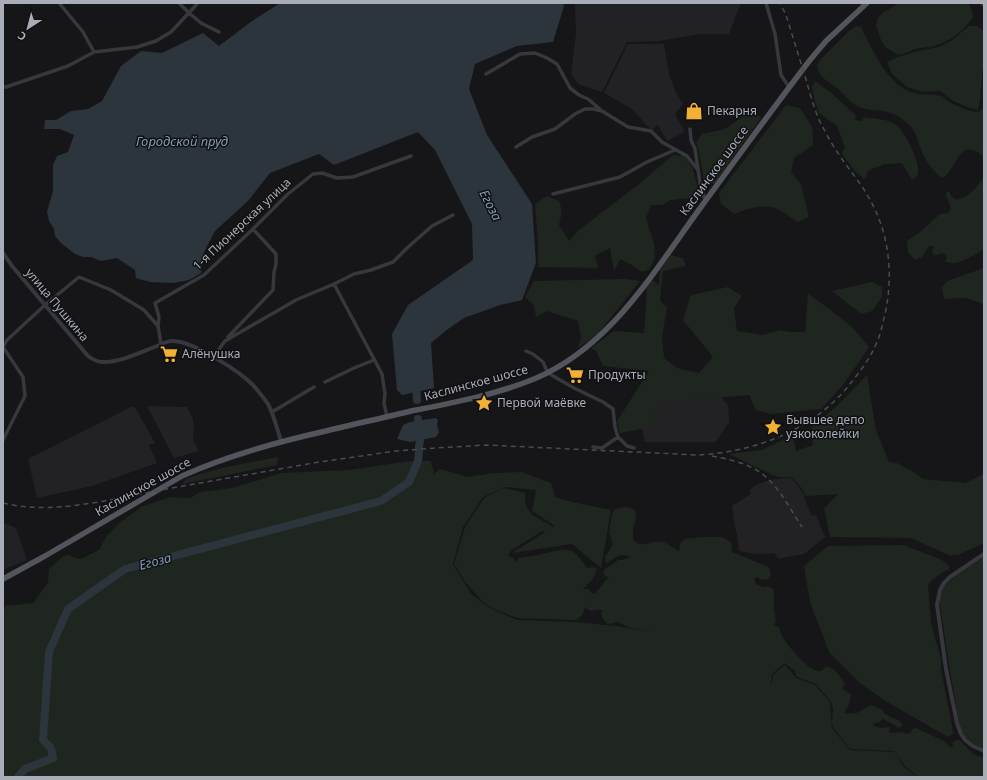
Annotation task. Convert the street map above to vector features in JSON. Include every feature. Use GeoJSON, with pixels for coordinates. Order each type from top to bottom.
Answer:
{"type":"FeatureCollection","features":[{"type":"Feature","properties":{"kind":"main road","name":"Каслинское шоссе"},"geometry":{"type":"LineString","coordinates":[[3,579],[182,476],[219,460],[281,441],[489,394],[524,383],[548,373],[576,355],[597,338],[616,319],[651,276],[705,200],[810,60],[826,41],[867,3]]}},
{"type":"Feature","properties":{"kind":"street"},"geometry":{"type":"LineString","coordinates":[[59,3],[83,32],[94,52]]}},
{"type":"Feature","properties":{"kind":"street"},"geometry":{"type":"LineString","coordinates":[[179,3],[200,22],[219,32]]}},
{"type":"Feature","properties":{"kind":"street"},"geometry":{"type":"LineString","coordinates":[[3,87],[68,66],[94,52],[136,47],[156,41],[171,32],[198,3]]}},
{"type":"Feature","properties":{"kind":"street"},"geometry":{"type":"LineString","coordinates":[[766,3],[775,34],[781,75],[789,87]]}},
{"type":"Feature","properties":{"kind":"street"},"geometry":{"type":"LineString","coordinates":[[486,74],[520,54],[535,53],[547,58],[557,64],[570,88],[579,95],[588,99],[602,111],[628,127],[651,131],[662,142],[687,156],[698,170]]}},
{"type":"Feature","properties":{"kind":"street"},"geometry":{"type":"LineString","coordinates":[[516,147],[532,137],[555,129],[575,114],[585,109],[602,111]]}},
{"type":"Feature","properties":{"kind":"street"},"geometry":{"type":"LineString","coordinates":[[690,129],[691,140],[695,149],[700,183],[705,200]]}},
{"type":"Feature","properties":{"kind":"street"},"geometry":{"type":"LineString","coordinates":[[553,194],[620,177],[647,162],[675,150]]}},
{"type":"Feature","properties":{"kind":"street","name":"1-я Пионерская улица"},"geometry":{"type":"LineString","coordinates":[[158,326],[159,317],[155,303],[204,275],[288,194],[313,174],[322,173],[337,178],[353,177],[410,156]]}},
{"type":"Feature","properties":{"kind":"street"},"geometry":{"type":"LineString","coordinates":[[225,341],[296,300],[354,274],[393,262],[432,226],[453,215]]}},
{"type":"Feature","properties":{"kind":"street"},"geometry":{"type":"LineString","coordinates":[[213,357],[225,341],[272,290],[276,254],[253,229]]}},
{"type":"Feature","properties":{"kind":"street","name":"улица Пушкина"},"geometry":{"type":"LineString","coordinates":[[3,253],[83,352],[94,360],[101,362],[121,359],[161,344]]}},
{"type":"Feature","properties":{"kind":"street"},"geometry":{"type":"LineString","coordinates":[[3,440],[25,396],[23,377],[3,347],[7,340],[45,305],[79,277],[111,290],[144,310],[158,326],[161,344],[173,340],[186,344],[213,357],[237,372],[252,385],[268,404],[281,441]]}},
{"type":"Feature","properties":{"kind":"street"},"geometry":{"type":"LineString","coordinates":[[334,284],[382,374],[385,394],[384,403],[387,417]]}},
{"type":"Feature","properties":{"kind":"street"},"geometry":{"type":"LineString","coordinates":[[526,351],[533,354],[543,362],[548,373],[603,402],[613,409],[618,437],[627,446],[634,448]]}},
{"type":"Feature","properties":{"kind":"street"},"geometry":{"type":"LineString","coordinates":[[325,382],[374,360]]}},
{"type":"Feature","properties":{"kind":"street"},"geometry":{"type":"LineString","coordinates":[[272,412],[314,387]]}},
{"type":"Feature","properties":{"kind":"street"},"geometry":{"type":"LineString","coordinates":[[593,447],[602,448],[618,437]]}},
{"type":"Feature","properties":{"kind":"street"},"geometry":{"type":"LineString","coordinates":[[984,554],[950,577],[944,583],[940,590],[937,605],[946,669],[957,723],[965,740],[984,751]]}},
{"type":"Feature","properties":{"kind":"shaded area"},"geometry":{"type":"Polygon","coordinates":[[[575,3],[741,3],[729,34],[700,34],[659,41],[627,42],[602,92],[578,84],[571,74],[576,34],[575,3]]]}},
{"type":"Feature","properties":{"kind":"shaded area"},"geometry":{"type":"Polygon","coordinates":[[[968,3],[972,10],[973,17],[966,26],[945,42],[934,46],[915,49],[898,55],[885,47],[876,26],[878,18],[884,12],[898,4],[968,3]]]}},
{"type":"Feature","properties":{"kind":"shaded area"},"geometry":{"type":"Polygon","coordinates":[[[856,26],[861,27],[882,67],[894,81],[904,89],[915,93],[941,96],[953,104],[975,112],[979,112],[984,107],[984,160],[979,152],[973,150],[963,151],[950,170],[942,178],[932,169],[927,161],[910,125],[898,116],[890,113],[864,109],[857,106],[824,78],[818,71],[817,64],[850,30],[856,26]]]}},
{"type":"Feature","properties":{"kind":"shaded area"},"geometry":{"type":"Polygon","coordinates":[[[969,26],[977,26],[984,31],[984,68],[982,71],[978,110],[953,101],[940,91],[923,92],[907,87],[892,74],[887,62],[918,51],[939,47],[952,40],[969,26]]]}},
{"type":"Feature","properties":{"kind":"shaded area"},"geometry":{"type":"Polygon","coordinates":[[[628,44],[664,44],[669,74],[676,93],[683,104],[675,114],[685,132],[667,141],[658,125],[651,130],[632,109],[604,93],[628,44]]]}},
{"type":"Feature","properties":{"kind":"shaded area"},"geometry":{"type":"Polygon","coordinates":[[[815,81],[851,111],[856,116],[855,120],[861,121],[865,117],[887,121],[897,126],[902,131],[914,153],[918,168],[917,176],[912,180],[902,163],[884,164],[867,172],[867,176],[864,179],[857,173],[842,152],[845,148],[837,126],[819,113],[812,87],[815,81]]]}},
{"type":"Feature","properties":{"kind":"shaded area"},"geometry":{"type":"Polygon","coordinates":[[[786,105],[800,108],[812,127],[813,145],[794,158],[791,172],[801,184],[809,217],[798,222],[780,210],[772,207],[750,209],[734,214],[721,204],[719,193],[786,105]]]}},
{"type":"Feature","properties":{"kind":"shaded area"},"geometry":{"type":"Polygon","coordinates":[[[756,112],[761,118],[714,184],[704,181],[696,142],[702,134],[721,130],[730,126],[746,114],[756,112]]]}},
{"type":"Feature","properties":{"kind":"shaded area"},"geometry":{"type":"Polygon","coordinates":[[[673,155],[685,156],[693,169],[698,189],[689,198],[671,200],[662,205],[651,205],[646,218],[654,244],[655,258],[649,270],[642,272],[620,259],[614,271],[610,248],[595,256],[598,268],[538,267],[535,204],[547,196],[559,201],[562,211],[559,225],[569,241],[579,230],[639,184],[673,155]]]}},
{"type":"Feature","properties":{"kind":"shaded area"},"geometry":{"type":"Polygon","coordinates":[[[984,177],[984,249],[966,260],[950,263],[945,262],[947,258],[946,255],[942,253],[936,255],[933,254],[932,251],[934,247],[930,245],[922,257],[915,260],[908,252],[907,241],[919,233],[940,214],[948,213],[951,209],[946,193],[947,191],[957,200],[973,191],[984,177]]]}},
{"type":"Feature","properties":{"kind":"shaded area"},"geometry":{"type":"Polygon","coordinates":[[[671,255],[683,258],[686,266],[663,271],[660,300],[667,308],[662,336],[664,358],[677,368],[699,373],[713,357],[683,320],[691,295],[728,287],[742,296],[734,308],[737,331],[763,335],[780,330],[789,332],[805,332],[808,294],[853,328],[869,347],[843,385],[821,409],[771,414],[756,410],[749,395],[659,403],[651,427],[620,433],[617,421],[649,371],[603,366],[596,351],[591,348],[614,331],[644,333],[647,287],[652,280],[659,285],[660,270],[671,255]]]}},
{"type":"Feature","properties":{"kind":"shaded area"},"geometry":{"type":"Polygon","coordinates":[[[984,268],[984,304],[966,298],[944,299],[942,287],[947,281],[984,268]]]}},
{"type":"Feature","properties":{"kind":"shaded area"},"geometry":{"type":"Polygon","coordinates":[[[625,279],[640,281],[597,335],[578,348],[581,337],[578,321],[547,311],[536,317],[534,305],[525,297],[534,281],[625,279]]]}},
{"type":"Feature","properties":{"kind":"shaded area"},"geometry":{"type":"Polygon","coordinates":[[[872,282],[882,287],[882,297],[872,311],[861,314],[832,291],[872,282]]]}},
{"type":"Feature","properties":{"kind":"shaded area"},"geometry":{"type":"Polygon","coordinates":[[[867,375],[876,430],[889,462],[897,463],[923,479],[965,483],[984,474],[984,543],[958,555],[951,555],[953,557],[911,538],[830,537],[824,509],[838,494],[806,496],[800,486],[791,477],[777,477],[729,454],[762,450],[793,435],[796,451],[813,445],[811,428],[838,405],[867,375]]]}},
{"type":"Feature","properties":{"kind":"shaded area"},"geometry":{"type":"Polygon","coordinates":[[[715,391],[728,405],[729,422],[716,442],[645,442],[641,424],[657,399],[715,391]]]}},
{"type":"Feature","properties":{"kind":"shaded area"},"geometry":{"type":"Polygon","coordinates":[[[147,406],[187,407],[193,419],[193,440],[199,451],[174,458],[147,406]]]}},
{"type":"Feature","properties":{"kind":"shaded area"},"geometry":{"type":"Polygon","coordinates":[[[131,407],[135,407],[155,443],[149,445],[157,463],[92,486],[37,498],[28,459],[131,407]]]}},
{"type":"Feature","properties":{"kind":"shaded area"},"geometry":{"type":"Polygon","coordinates":[[[278,457],[277,465],[182,484],[186,479],[197,475],[222,468],[278,457]]]}},
{"type":"Feature","properties":{"kind":"shaded area"},"geometry":{"type":"Polygon","coordinates":[[[410,461],[431,461],[434,474],[440,469],[467,477],[493,473],[522,472],[551,483],[555,497],[611,510],[601,568],[572,544],[512,553],[545,532],[542,531],[512,550],[508,555],[516,562],[521,557],[536,556],[561,550],[571,551],[576,554],[587,568],[595,567],[597,570],[592,580],[583,589],[589,589],[595,594],[609,578],[603,574],[604,570],[618,560],[623,560],[630,557],[620,555],[606,563],[605,557],[613,544],[609,532],[612,514],[615,509],[624,507],[631,508],[636,512],[633,528],[633,540],[637,543],[644,544],[658,541],[669,545],[679,552],[680,544],[685,539],[722,537],[731,542],[732,552],[769,567],[771,574],[768,579],[762,580],[757,577],[754,578],[756,584],[763,587],[768,586],[774,589],[776,622],[773,625],[779,627],[782,636],[788,645],[814,670],[821,671],[826,666],[838,673],[846,685],[842,686],[844,690],[851,695],[849,705],[845,710],[845,714],[862,711],[871,705],[882,710],[885,714],[899,721],[903,725],[899,728],[882,719],[880,722],[873,724],[878,728],[890,727],[889,733],[902,732],[906,734],[911,733],[912,729],[916,728],[944,741],[951,748],[953,746],[953,742],[959,739],[973,754],[984,758],[984,777],[918,777],[904,765],[896,753],[903,766],[917,777],[3,777],[3,615],[5,606],[33,603],[48,583],[49,569],[63,556],[69,555],[81,559],[99,550],[106,537],[118,524],[141,507],[170,497],[190,498],[200,492],[232,488],[282,473],[349,470],[410,461]],[[505,487],[483,497],[463,527],[453,564],[471,594],[490,608],[517,620],[575,622],[617,626],[649,632],[631,628],[617,622],[611,624],[606,623],[601,614],[602,610],[592,611],[585,607],[580,618],[576,620],[518,618],[490,607],[482,601],[465,582],[454,564],[465,527],[484,498],[503,488],[525,493],[526,504],[530,513],[553,527],[555,526],[532,511],[536,490],[505,487]],[[785,663],[772,674],[771,683],[769,686],[772,683],[773,675],[785,665],[796,678],[815,685],[830,702],[832,728],[850,750],[895,752],[850,749],[833,727],[833,709],[831,702],[816,684],[797,677],[795,670],[785,663]]]}},
{"type":"Feature","properties":{"kind":"shaded area"},"geometry":{"type":"Polygon","coordinates":[[[791,478],[799,487],[805,496],[804,498],[812,516],[816,515],[825,537],[804,554],[779,559],[774,553],[756,554],[739,551],[732,506],[751,494],[749,491],[754,486],[769,480],[791,478]]]}},
{"type":"Feature","properties":{"kind":"shaded area"},"geometry":{"type":"Polygon","coordinates":[[[3,522],[16,528],[27,560],[3,570],[3,522]]]}},
{"type":"Feature","properties":{"kind":"shaded area"},"geometry":{"type":"Polygon","coordinates":[[[903,545],[942,560],[949,566],[949,569],[932,580],[928,586],[931,623],[941,659],[941,669],[953,733],[950,736],[946,736],[884,700],[860,683],[829,652],[810,602],[804,566],[828,546],[903,545]]]}},
{"type":"Feature","properties":{"kind":"shaded area"},"geometry":{"type":"Polygon","coordinates":[[[984,557],[984,749],[972,743],[966,738],[961,730],[957,714],[940,599],[943,589],[951,580],[984,557]]]}},
{"type":"Feature","properties":{"kind":"water","name":"Городской пруд"},"geometry":{"type":"Polygon","coordinates":[[[280,3],[563,3],[564,6],[553,42],[517,46],[475,64],[469,89],[487,135],[532,204],[536,263],[522,300],[500,305],[464,318],[431,343],[434,388],[402,395],[397,390],[392,334],[408,305],[473,260],[472,224],[435,150],[418,132],[334,165],[319,154],[270,173],[248,201],[215,231],[204,252],[201,273],[189,280],[173,283],[150,282],[136,278],[135,270],[117,258],[101,261],[91,257],[83,257],[75,254],[55,236],[54,229],[49,221],[47,212],[53,191],[53,165],[57,156],[68,152],[74,135],[60,129],[44,129],[45,120],[56,120],[71,111],[88,109],[102,101],[121,66],[141,51],[162,53],[203,33],[219,46],[252,21],[280,3]]]}},
{"type":"Feature","properties":{"kind":"water"},"geometry":{"type":"Polygon","coordinates":[[[436,418],[438,420],[437,425],[439,432],[436,437],[410,442],[397,439],[403,425],[410,422],[436,418]]]}},
{"type":"Feature","properties":{"kind":"waterway","name":"Егоза"},"geometry":{"type":"LineString","coordinates":[[416,382],[417,400]]}},
{"type":"Feature","properties":{"kind":"waterway","name":"Егоза"},"geometry":{"type":"LineString","coordinates":[[418,419],[420,440],[419,447]]}},
{"type":"Feature","properties":{"kind":"waterway","name":"Егоза"},"geometry":{"type":"LineString","coordinates":[[18,777],[25,769],[53,758],[51,748],[43,740],[49,652],[68,609],[125,569],[381,501],[409,482],[418,461],[419,452]]}},
{"type":"Feature","properties":{"kind":"railway"},"geometry":{"type":"LineString","coordinates":[[3,503],[28,507],[79,505],[319,462],[396,451],[435,448],[486,445],[698,455],[719,453],[759,444],[779,437],[815,417],[846,389],[873,350],[882,328],[887,303],[889,287],[888,256],[882,226],[866,192],[837,152],[820,122],[813,104],[786,15],[780,3]]}},
{"type":"Feature","properties":{"kind":"railway"},"geometry":{"type":"LineString","coordinates":[[712,456],[744,464],[761,473],[779,491],[802,527]]}},
{"type":"Feature","properties":{"kind":"place","name":"Пекарня"},"geometry":{"type":"Point","coordinates":[694,111]}},
{"type":"Feature","properties":{"kind":"place","name":"Алёнушка"},"geometry":{"type":"Point","coordinates":[169,354]}},
{"type":"Feature","properties":{"kind":"place","name":"Продукты"},"geometry":{"type":"Point","coordinates":[575,375]}},
{"type":"Feature","properties":{"kind":"place","name":"Первой маёвке"},"geometry":{"type":"Point","coordinates":[484,403]}},
{"type":"Feature","properties":{"kind":"place","name":"Бывшее депо узкоколейки"},"geometry":{"type":"Point","coordinates":[773,427]}}]}
